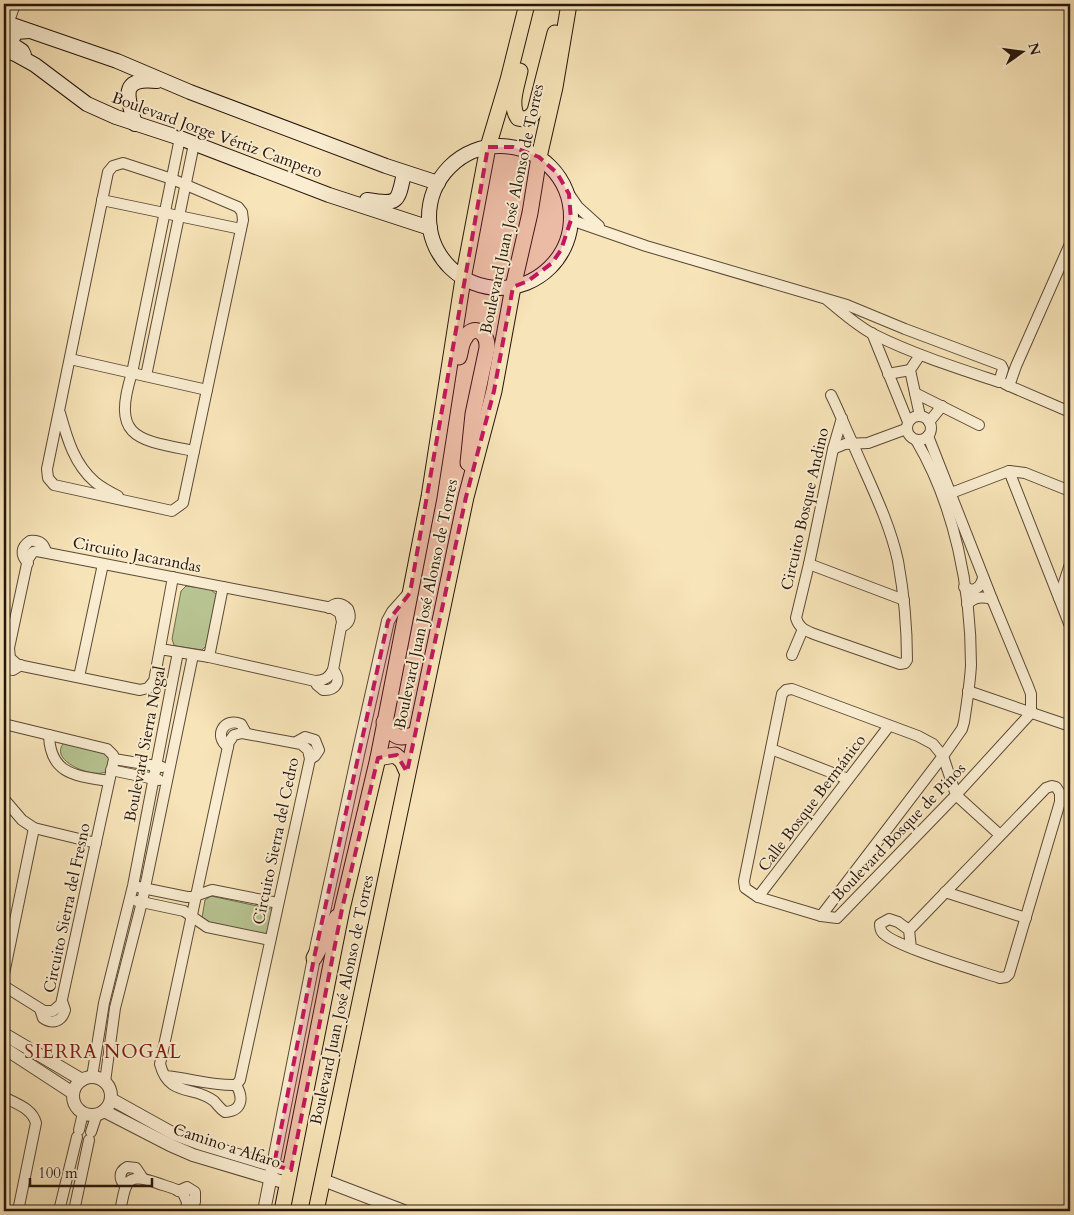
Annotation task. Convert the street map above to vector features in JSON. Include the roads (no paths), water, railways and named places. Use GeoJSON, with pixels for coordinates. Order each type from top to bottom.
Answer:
{"type":"FeatureCollection","features":[{"type":"Feature","properties":{"kind":"main road","name":"Boulevard Juan José Alonso de Torres"},"geometry":{"type":"LineString","coordinates":[[282,1211],[342,909],[378,758],[428,497],[463,279],[488,147],[508,80],[527,4]]}},
{"type":"Feature","properties":{"kind":"main road"},"geometry":{"type":"LineString","coordinates":[[534,4],[514,96],[514,111],[518,118],[522,119],[530,118],[535,111],[562,4]]}},
{"type":"Feature","properties":{"kind":"main road","name":"Boulevard Juan José Alonso de Torres"},"geometry":{"type":"LineString","coordinates":[[316,1211],[466,497],[494,391],[513,287],[530,213],[539,157],[555,87],[569,4]]}},
{"type":"Feature","properties":{"kind":"main road","name":"Boulevard Jorge Vértiz Campero"},"geometry":{"type":"LineString","coordinates":[[5,24],[117,61],[404,173],[438,183]]}},
{"type":"Feature","properties":{"kind":"main road"},"geometry":{"type":"LineString","coordinates":[[25,59],[22,51],[13,45],[12,39],[16,32],[30,31]]}},
{"type":"Feature","properties":{"kind":"main road","name":"Boulevard Jorge Vértiz Campero"},"geometry":{"type":"LineString","coordinates":[[4,49],[25,59],[87,104],[108,114],[180,138],[329,195],[430,228]]}},
{"type":"Feature","properties":{"kind":"main road"},"geometry":{"type":"LineString","coordinates":[[135,124],[128,98],[128,91],[131,86],[142,80],[168,82]]}},
{"type":"Feature","properties":{"kind":"main road"},"geometry":{"type":"LineString","coordinates":[[488,147],[513,147],[531,152],[539,157],[557,173],[569,194],[571,220],[568,236],[561,250],[552,263],[541,273],[513,287],[486,289],[463,279],[442,259],[434,244],[430,228],[431,203],[438,183],[457,161],[474,151],[488,147]]}},
{"type":"Feature","properties":{"kind":"main road"},"geometry":{"type":"LineString","coordinates":[[329,195],[385,203],[392,202],[397,199],[400,193],[404,173]]}},
{"type":"Feature","properties":{"kind":"main road"},"geometry":{"type":"LineString","coordinates":[[438,434],[464,339],[468,333],[473,331],[480,332],[487,340],[487,348],[469,443],[466,497]]}},
{"type":"Feature","properties":{"kind":"main road"},"geometry":{"type":"LineString","coordinates":[[384,722],[394,736],[405,738],[415,734]]}},
{"type":"Feature","properties":{"kind":"main road"},"geometry":{"type":"LineString","coordinates":[[378,758],[395,755],[402,761],[407,772]]}},
{"type":"Feature","properties":{"kind":"main road"},"geometry":{"type":"LineString","coordinates":[[314,958],[342,909]]}},
{"type":"Feature","properties":{"kind":"street"},"geometry":{"type":"LineString","coordinates":[[5,24],[15,4]]}},
{"type":"Feature","properties":{"kind":"street"},"geometry":{"type":"LineString","coordinates":[[180,138],[132,373],[124,401],[124,416],[130,429],[143,439],[157,444],[194,451]]}},
{"type":"Feature","properties":{"kind":"street"},"geometry":{"type":"LineString","coordinates":[[146,376],[194,144]]}},
{"type":"Feature","properties":{"kind":"street"},"geometry":{"type":"LineString","coordinates":[[124,163],[172,179],[238,207],[242,212],[244,220],[206,390],[184,503],[172,511],[54,484],[48,478],[47,469],[108,172],[113,166],[124,163]]}},
{"type":"Feature","properties":{"kind":"street"},"geometry":{"type":"LineString","coordinates":[[569,194],[588,217],[608,232]]}},
{"type":"Feature","properties":{"kind":"street"},"geometry":{"type":"LineString","coordinates":[[102,200],[241,229]]}},
{"type":"Feature","properties":{"kind":"street"},"geometry":{"type":"LineString","coordinates":[[571,220],[646,246],[847,305],[1001,365],[1004,384]]}},
{"type":"Feature","properties":{"kind":"street"},"geometry":{"type":"LineString","coordinates":[[1004,384],[1016,366],[1066,264],[1070,244]]}},
{"type":"Feature","properties":{"kind":"street"},"geometry":{"type":"LineString","coordinates":[[826,299],[855,323],[872,334],[920,355],[1004,384],[1070,412]]}},
{"type":"Feature","properties":{"kind":"street","name":"Boulevard Bosque de Pinos"},"geometry":{"type":"LineString","coordinates":[[821,916],[837,918],[956,795],[1031,713],[1031,694],[992,599],[947,495],[910,432],[872,334]]}},
{"type":"Feature","properties":{"kind":"street"},"geometry":{"type":"LineString","coordinates":[[910,432],[923,440],[928,436],[931,427],[925,419],[915,393],[910,370],[920,355]]}},
{"type":"Feature","properties":{"kind":"street"},"geometry":{"type":"LineString","coordinates":[[70,359],[206,390]]}},
{"type":"Feature","properties":{"kind":"street"},"geometry":{"type":"LineString","coordinates":[[888,374],[910,370]]}},
{"type":"Feature","properties":{"kind":"street"},"geometry":{"type":"LineString","coordinates":[[915,393],[980,425]]}},
{"type":"Feature","properties":{"kind":"street"},"geometry":{"type":"LineString","coordinates":[[831,395],[842,418]]}},
{"type":"Feature","properties":{"kind":"street"},"geometry":{"type":"LineString","coordinates":[[910,432],[911,418],[925,419],[942,406]]}},
{"type":"Feature","properties":{"kind":"street"},"geometry":{"type":"LineString","coordinates":[[60,411],[67,439],[83,469],[95,482],[125,501]]}},
{"type":"Feature","properties":{"kind":"street","name":"Circuito Bosque Andino"},"geometry":{"type":"LineString","coordinates":[[842,418],[852,444],[868,443],[910,432]]}},
{"type":"Feature","properties":{"kind":"street","name":"Circuito Bosque Andino"},"geometry":{"type":"LineString","coordinates":[[803,629],[798,624],[796,618],[810,564],[833,449],[842,418]]}},
{"type":"Feature","properties":{"kind":"street"},"geometry":{"type":"LineString","coordinates":[[861,460],[873,447],[910,432]]}},
{"type":"Feature","properties":{"kind":"street","name":"Boulevard Bosque de Pinos"},"geometry":{"type":"LineString","coordinates":[[821,916],[943,756],[962,729],[964,722],[971,666],[970,627],[947,495],[928,436]]}},
{"type":"Feature","properties":{"kind":"street"},"geometry":{"type":"LineString","coordinates":[[792,655],[803,629],[900,664],[907,660],[907,624],[904,600],[891,536],[861,460],[852,444],[845,444],[833,449]]}},
{"type":"Feature","properties":{"kind":"street"},"geometry":{"type":"LineString","coordinates":[[1009,471],[1070,626]]}},
{"type":"Feature","properties":{"kind":"street"},"geometry":{"type":"LineString","coordinates":[[947,495],[1009,471],[1025,473],[1070,491]]}},
{"type":"Feature","properties":{"kind":"street","name":"Circuito Jacarandas"},"geometry":{"type":"LineString","coordinates":[[21,665],[10,658],[7,646],[28,558],[33,552],[37,551],[329,608],[340,613],[342,618],[333,670],[326,679],[316,681],[193,655]]}},
{"type":"Feature","properties":{"kind":"street"},"geometry":{"type":"LineString","coordinates":[[79,677],[103,564]]}},
{"type":"Feature","properties":{"kind":"street"},"geometry":{"type":"LineString","coordinates":[[810,564],[904,600]]}},
{"type":"Feature","properties":{"kind":"street"},"geometry":{"type":"LineString","coordinates":[[1059,598],[1070,564]]}},
{"type":"Feature","properties":{"kind":"street"},"geometry":{"type":"LineString","coordinates":[[4,668],[13,670],[21,665],[140,690],[145,689],[154,681],[173,577]]}},
{"type":"Feature","properties":{"kind":"street"},"geometry":{"type":"LineString","coordinates":[[964,587],[972,590],[977,589],[981,585],[983,578]]}},
{"type":"Feature","properties":{"kind":"street"},"geometry":{"type":"LineString","coordinates":[[209,657],[223,587]]}},
{"type":"Feature","properties":{"kind":"street"},"geometry":{"type":"LineString","coordinates":[[264,1211],[314,958],[388,621],[410,592]]}},
{"type":"Feature","properties":{"kind":"street"},"geometry":{"type":"LineString","coordinates":[[967,604],[975,598],[985,597],[992,599]]}},
{"type":"Feature","properties":{"kind":"street"},"geometry":{"type":"LineString","coordinates":[[160,649],[178,652]]}},
{"type":"Feature","properties":{"kind":"street","name":"Boulevard Sierra Nogal"},"geometry":{"type":"LineString","coordinates":[[87,1079],[132,886],[178,652],[193,655],[142,902],[115,1008],[105,1082]]}},
{"type":"Feature","properties":{"kind":"street"},"geometry":{"type":"LineString","coordinates":[[172,687],[186,690]]}},
{"type":"Feature","properties":{"kind":"street"},"geometry":{"type":"LineString","coordinates":[[821,916],[758,897],[745,888],[744,881],[782,694],[786,690],[792,689],[918,736],[934,744],[943,756],[956,795],[1000,835]]}},
{"type":"Feature","properties":{"kind":"street"},"geometry":{"type":"LineString","coordinates":[[968,691],[1070,726]]}},
{"type":"Feature","properties":{"kind":"street"},"geometry":{"type":"LineString","coordinates":[[168,708],[181,711]]}},
{"type":"Feature","properties":{"kind":"street"},"geometry":{"type":"LineString","coordinates":[[4,724],[107,750],[114,759],[170,768]]}},
{"type":"Feature","properties":{"kind":"street","name":"Calle Bosque Bermánico"},"geometry":{"type":"LineString","coordinates":[[758,897],[889,726]]}},
{"type":"Feature","properties":{"kind":"street","name":"Circuito Sierra del Cedro"},"geometry":{"type":"LineString","coordinates":[[246,734],[296,742],[306,748],[310,753],[310,759],[240,1080],[236,1085],[240,1093],[241,1102],[236,1110],[225,1112],[214,1101],[176,1087],[169,1082],[162,1069],[161,1060],[197,894],[231,738],[234,735],[246,734]]}},
{"type":"Feature","properties":{"kind":"street"},"geometry":{"type":"LineString","coordinates":[[49,735],[55,762],[64,770],[73,774],[154,779],[167,782]]}},
{"type":"Feature","properties":{"kind":"street"},"geometry":{"type":"LineString","coordinates":[[771,749],[848,779]]}},
{"type":"Feature","properties":{"kind":"street","name":"Circuito Sierra del Fresno"},"geometry":{"type":"LineString","coordinates":[[4,986],[48,1012],[59,1007],[62,1001],[114,759]]}},
{"type":"Feature","properties":{"kind":"street"},"geometry":{"type":"LineString","coordinates":[[909,930],[1046,788],[1056,787],[1060,793],[1060,802],[1009,974],[1006,978],[1000,978],[911,948],[882,932],[880,924],[889,919],[898,922],[909,930],[911,948]]}},
{"type":"Feature","properties":{"kind":"street"},"geometry":{"type":"LineString","coordinates":[[4,799],[22,820],[34,828],[96,843]]}},
{"type":"Feature","properties":{"kind":"street"},"geometry":{"type":"LineString","coordinates":[[4,974],[34,828]]}},
{"type":"Feature","properties":{"kind":"street"},"geometry":{"type":"LineString","coordinates":[[867,857],[872,866],[882,870]]}},
{"type":"Feature","properties":{"kind":"street"},"geometry":{"type":"LineString","coordinates":[[132,886],[186,897],[192,897],[212,890],[278,903]]}},
{"type":"Feature","properties":{"kind":"street"},"geometry":{"type":"LineString","coordinates":[[945,892],[1026,918]]}},
{"type":"Feature","properties":{"kind":"street"},"geometry":{"type":"LineString","coordinates":[[129,899],[184,911],[207,927],[270,940]]}},
{"type":"Feature","properties":{"kind":"street"},"geometry":{"type":"LineString","coordinates":[[4,1034],[87,1079],[105,1082],[110,1090],[111,1099],[101,1113],[90,1136],[74,1211]]}},
{"type":"Feature","properties":{"kind":"street"},"geometry":{"type":"LineString","coordinates":[[4,1048],[74,1093]]}},
{"type":"Feature","properties":{"kind":"street"},"geometry":{"type":"LineString","coordinates":[[165,1076],[182,1077],[224,1086],[236,1085]]}},
{"type":"Feature","properties":{"kind":"street"},"geometry":{"type":"LineString","coordinates":[[87,1079],[78,1084],[74,1093],[75,1104],[83,1113],[88,1115],[101,1113]]}},
{"type":"Feature","properties":{"kind":"street"},"geometry":{"type":"LineString","coordinates":[[4,1097],[28,1110],[36,1123],[18,1211]]}},
{"type":"Feature","properties":{"kind":"street","name":"Camino a Alfaro"},"geometry":{"type":"LineString","coordinates":[[111,1099],[174,1134],[274,1165],[289,1177]]}},
{"type":"Feature","properties":{"kind":"street"},"geometry":{"type":"LineString","coordinates":[[60,1211],[83,1113]]}},
{"type":"Feature","properties":{"kind":"street","name":"Camino a Alfaro"},"geometry":{"type":"LineString","coordinates":[[101,1113],[194,1155],[272,1178],[289,1177]]}},
{"type":"Feature","properties":{"kind":"street"},"geometry":{"type":"LineString","coordinates":[[120,1211],[126,1186],[134,1178],[142,1177],[178,1191],[186,1198],[187,1209]]}},
{"type":"Feature","properties":{"kind":"street"},"geometry":{"type":"LineString","coordinates":[[323,1180],[404,1211]]}},
{"type":"Feature","properties":{"kind":"district","name":"SIERRA NOGAL"},"geometry":{"type":"Point","coordinates":[103,1052]}}]}
